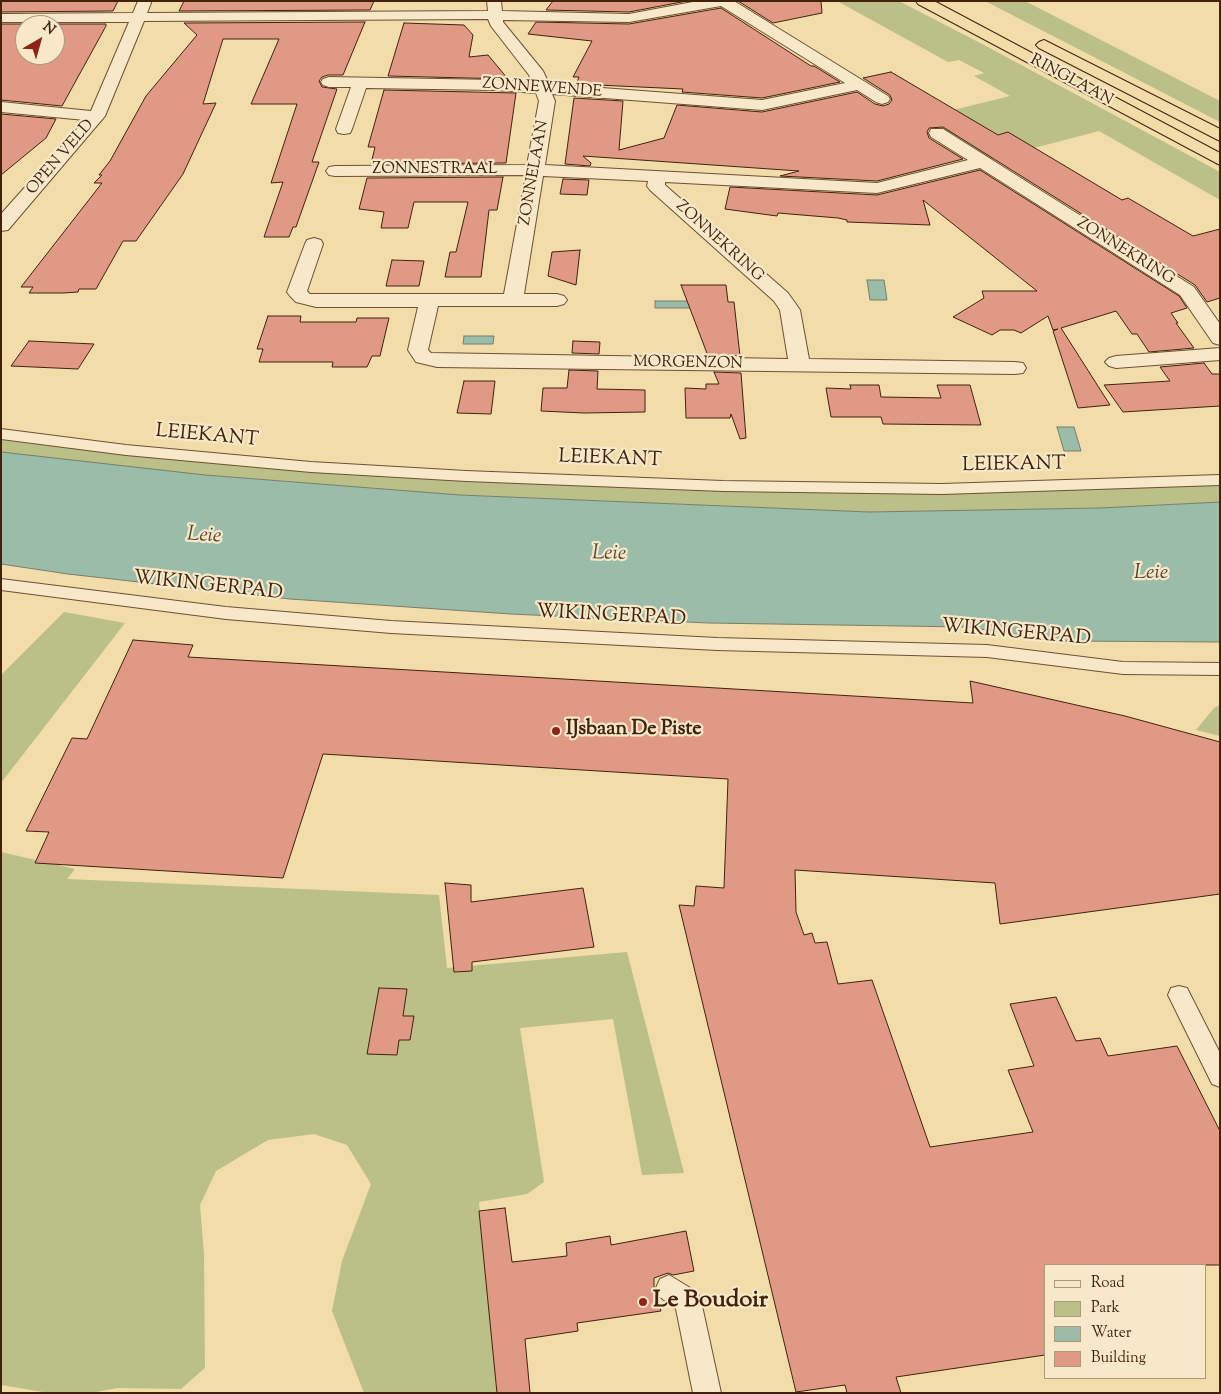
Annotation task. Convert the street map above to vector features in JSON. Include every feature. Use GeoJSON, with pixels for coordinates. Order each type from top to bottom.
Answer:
{"type":"FeatureCollection","features":[{"type":"Feature","properties":{"kind":"highway","name":"RINGLAAN"},"geometry":{"type":"LineString","coordinates":[[923,1],[1220,160]]}},
{"type":"Feature","properties":{"kind":"highway","name":"RINGLAAN"},"geometry":{"type":"LineString","coordinates":[[1029,37],[1220,136]]}},
{"type":"Feature","properties":{"kind":"street","name":"OPEN VELD"},"geometry":{"type":"LineString","coordinates":[[1,226],[97,116],[145,1]]}},
{"type":"Feature","properties":{"kind":"street"},"geometry":{"type":"LineString","coordinates":[[600,17],[676,1]]}},
{"type":"Feature","properties":{"kind":"street"},"geometry":{"type":"LineString","coordinates":[[1,18],[137,17],[495,8],[629,18],[724,1],[882,99]]}},
{"type":"Feature","properties":{"kind":"street","name":"ZONNELAAN"},"geometry":{"type":"LineString","coordinates":[[495,8],[496,23],[537,74],[548,101],[513,300]]}},
{"type":"Feature","properties":{"kind":"street","name":"ZONNEWENDE"},"geometry":{"type":"LineString","coordinates":[[328,82],[496,85],[762,105],[849,79]]}},
{"type":"Feature","properties":{"kind":"street"},"geometry":{"type":"LineString","coordinates":[[344,129],[360,83]]}},
{"type":"Feature","properties":{"kind":"street"},"geometry":{"type":"LineString","coordinates":[[1,107],[97,116]]}},
{"type":"Feature","properties":{"kind":"street","name":"ZONNEKRING"},"geometry":{"type":"LineString","coordinates":[[937,133],[1187,291],[1220,339]]}},
{"type":"Feature","properties":{"kind":"street","name":"ZONNEKRING"},"geometry":{"type":"LineString","coordinates":[[877,188],[983,162]]}},
{"type":"Feature","properties":{"kind":"street","name":"ZONNESTRAAL"},"geometry":{"type":"LineString","coordinates":[[335,170],[536,170]]}},
{"type":"Feature","properties":{"kind":"street","name":"ZONNEKRING"},"geometry":{"type":"LineString","coordinates":[[536,170],[877,188],[919,188],[967,183]]}},
{"type":"Feature","properties":{"kind":"street","name":"ZONNEKRING"},"geometry":{"type":"LineString","coordinates":[[657,176],[656,186],[781,297],[790,310],[800,366]]}},
{"type":"Feature","properties":{"kind":"street"},"geometry":{"type":"LineString","coordinates":[[987,182],[1013,181]]}},
{"type":"Feature","properties":{"kind":"street"},"geometry":{"type":"LineString","coordinates":[[314,244],[297,292],[303,298],[316,301],[557,300]]}},
{"type":"Feature","properties":{"kind":"street","name":"MORGENZON"},"geometry":{"type":"LineString","coordinates":[[429,300],[418,350],[423,358],[437,361],[1015,368]]}},
{"type":"Feature","properties":{"kind":"street"},"geometry":{"type":"LineString","coordinates":[[1116,362],[1220,354]]}},
{"type":"Feature","properties":{"kind":"lane","name":"LEIEKANT"},"geometry":{"type":"LineString","coordinates":[[1,434],[126,450],[302,466],[466,476],[722,486],[942,489],[1220,480]]}},
{"type":"Feature","properties":{"kind":"lane","name":"WIKINGERPAD"},"geometry":{"type":"LineString","coordinates":[[1,584],[226,613],[391,627],[717,644],[987,651],[1123,668],[1220,669]]}},
{"type":"Feature","properties":{"kind":"lane"},"geometry":{"type":"LineString","coordinates":[[1179,995],[1220,1077]]}},
{"type":"Feature","properties":{"kind":"lane"},"geometry":{"type":"LineString","coordinates":[[670,1288],[688,1301],[707,1393]]}},
{"type":"Feature","properties":{"kind":"green space"},"geometry":{"type":"Polygon","coordinates":[[[837,1],[899,1],[986,46],[1220,172],[1220,200],[1099,131],[988,160],[921,118],[1010,96],[974,76],[984,73],[959,60],[948,62],[837,1]]]}},
{"type":"Feature","properties":{"kind":"green space"},"geometry":{"type":"Polygon","coordinates":[[[985,1],[1025,1],[1220,101],[1220,122],[985,1]]]}},
{"type":"Feature","properties":{"kind":"green space"},"geometry":{"type":"Polygon","coordinates":[[[1,440],[154,458],[434,479],[677,490],[968,493],[1220,485],[1220,502],[1100,508],[869,512],[460,495],[205,475],[10,454],[1,452],[1,440]]]}},
{"type":"Feature","properties":{"kind":"green space"},"geometry":{"type":"Polygon","coordinates":[[[64,612],[125,623],[1,783],[1,675],[64,612]]]}},
{"type":"Feature","properties":{"kind":"green space"},"geometry":{"type":"Polygon","coordinates":[[[1220,705],[1220,736],[1196,730],[1214,708],[1220,705]]]}},
{"type":"Feature","properties":{"kind":"green space"},"geometry":{"type":"Polygon","coordinates":[[[1,852],[75,869],[67,879],[439,895],[447,968],[627,952],[684,1173],[642,1175],[613,1019],[520,1028],[544,1182],[527,1194],[479,1202],[497,1393],[364,1393],[332,1311],[342,1261],[371,1184],[347,1145],[314,1134],[268,1140],[216,1171],[200,1205],[204,1254],[205,1368],[181,1389],[117,1388],[91,1393],[49,1393],[1,1385],[1,852]]]}},
{"type":"Feature","properties":{"kind":"water"},"geometry":{"type":"Polygon","coordinates":[[[867,280],[884,280],[887,300],[870,300],[867,280]]]}},
{"type":"Feature","properties":{"kind":"water"},"geometry":{"type":"Polygon","coordinates":[[[655,301],[693,301],[693,308],[655,308],[655,301]]]}},
{"type":"Feature","properties":{"kind":"water"},"geometry":{"type":"Polygon","coordinates":[[[464,336],[494,336],[493,344],[463,344],[464,336]]]}},
{"type":"Feature","properties":{"kind":"water"},"geometry":{"type":"Polygon","coordinates":[[[1057,427],[1074,427],[1081,451],[1064,451],[1057,427]]]}},
{"type":"Feature","properties":{"kind":"water","name":"Leie"},"geometry":{"type":"Polygon","coordinates":[[[1,452],[205,475],[460,495],[869,512],[1100,508],[1220,502],[1220,642],[1064,641],[966,627],[709,623],[511,614],[290,599],[68,574],[1,564],[1,452]]]}},
{"type":"Feature","properties":{"kind":"building"},"geometry":{"type":"Polygon","coordinates":[[[1,1],[118,1],[113,11],[1,12],[1,1]]]}},
{"type":"Feature","properties":{"kind":"building"},"geometry":{"type":"Polygon","coordinates":[[[184,1],[374,1],[370,10],[179,11],[184,1]]]}},
{"type":"Feature","properties":{"kind":"building"},"geometry":{"type":"Polygon","coordinates":[[[553,1],[687,1],[629,12],[546,10],[553,1]]]}},
{"type":"Feature","properties":{"kind":"building"},"geometry":{"type":"Polygon","coordinates":[[[738,1],[821,1],[822,13],[773,23],[738,1]]]}},
{"type":"Feature","properties":{"kind":"building"},"geometry":{"type":"Polygon","coordinates":[[[721,8],[811,66],[840,82],[762,98],[682,92],[683,89],[576,84],[579,77],[573,77],[592,41],[528,34],[536,22],[629,24],[721,8]]]}},
{"type":"Feature","properties":{"kind":"building"},"geometry":{"type":"Polygon","coordinates":[[[365,22],[343,75],[328,75],[322,77],[319,81],[322,87],[337,89],[312,162],[319,162],[296,227],[293,227],[289,237],[264,237],[283,182],[271,183],[297,104],[251,104],[279,39],[223,39],[203,104],[216,103],[183,174],[136,241],[123,241],[96,289],[79,289],[78,292],[63,293],[29,293],[33,287],[21,287],[102,183],[94,183],[102,175],[99,175],[110,161],[146,96],[197,35],[184,23],[365,22]]]}},
{"type":"Feature","properties":{"kind":"building"},"geometry":{"type":"Polygon","coordinates":[[[404,23],[464,25],[473,35],[469,57],[488,55],[508,79],[388,76],[404,23]]]}},
{"type":"Feature","properties":{"kind":"building"},"geometry":{"type":"Polygon","coordinates":[[[1,24],[15,24],[15,65],[65,65],[65,24],[106,24],[62,106],[1,100],[1,24]]]}},
{"type":"Feature","properties":{"kind":"building"},"geometry":{"type":"Polygon","coordinates":[[[891,72],[998,135],[1008,132],[1122,200],[1128,198],[1193,236],[1220,229],[1220,298],[1207,302],[1195,285],[943,127],[929,128],[927,132],[929,138],[963,159],[877,181],[780,176],[799,171],[583,156],[591,163],[590,166],[565,164],[574,98],[623,101],[619,150],[664,138],[677,105],[762,112],[857,92],[875,104],[883,106],[889,104],[892,100],[890,95],[863,78],[891,72]]]}},
{"type":"Feature","properties":{"kind":"building"},"geometry":{"type":"Polygon","coordinates":[[[384,90],[516,93],[506,163],[371,164],[375,147],[368,147],[384,90]]]}},
{"type":"Feature","properties":{"kind":"building"},"geometry":{"type":"Polygon","coordinates":[[[1,114],[56,119],[46,138],[1,175],[1,114]]]}},
{"type":"Feature","properties":{"kind":"building"},"geometry":{"type":"Polygon","coordinates":[[[980,170],[1179,296],[1187,308],[1171,313],[1194,348],[1149,352],[1137,334],[1132,334],[1116,311],[1061,328],[1110,405],[1078,408],[1053,331],[1058,329],[1053,330],[1048,316],[1021,333],[1014,330],[1000,330],[992,335],[953,317],[984,298],[982,291],[1037,291],[923,200],[930,225],[847,222],[847,220],[838,218],[778,213],[777,216],[725,209],[730,187],[877,195],[980,170]]]}},
{"type":"Feature","properties":{"kind":"building"},"geometry":{"type":"Polygon","coordinates":[[[503,177],[497,210],[489,210],[481,277],[445,277],[450,252],[456,252],[468,202],[414,202],[408,228],[381,228],[384,212],[359,209],[367,178],[503,177]]]}},
{"type":"Feature","properties":{"kind":"building"},"geometry":{"type":"Polygon","coordinates":[[[563,179],[589,180],[587,195],[560,194],[563,179]]]}},
{"type":"Feature","properties":{"kind":"building"},"geometry":{"type":"Polygon","coordinates":[[[580,250],[576,285],[548,276],[552,252],[580,250]]]}},
{"type":"Feature","properties":{"kind":"building"},"geometry":{"type":"Polygon","coordinates":[[[392,260],[424,261],[419,286],[386,286],[392,260]]]}},
{"type":"Feature","properties":{"kind":"building"},"geometry":{"type":"Polygon","coordinates":[[[681,285],[726,285],[728,302],[734,302],[740,356],[708,356],[681,285]]]}},
{"type":"Feature","properties":{"kind":"building"},"geometry":{"type":"Polygon","coordinates":[[[268,316],[301,316],[300,322],[356,322],[357,318],[389,318],[380,356],[372,356],[367,367],[332,367],[333,362],[259,362],[263,349],[257,349],[268,316]]]}},
{"type":"Feature","properties":{"kind":"building"},"geometry":{"type":"Polygon","coordinates":[[[29,341],[94,344],[78,369],[11,366],[29,341]]]}},
{"type":"Feature","properties":{"kind":"building"},"geometry":{"type":"Polygon","coordinates":[[[573,341],[600,342],[599,354],[572,353],[573,341]]]}},
{"type":"Feature","properties":{"kind":"building"},"geometry":{"type":"Polygon","coordinates":[[[1204,363],[1212,374],[1220,374],[1220,406],[1123,412],[1104,385],[1170,381],[1160,367],[1204,363]]]}},
{"type":"Feature","properties":{"kind":"building"},"geometry":{"type":"Polygon","coordinates":[[[569,370],[598,371],[597,389],[645,390],[645,412],[584,413],[541,411],[543,388],[567,388],[569,370]]]}},
{"type":"Feature","properties":{"kind":"building"},"geometry":{"type":"Polygon","coordinates":[[[714,372],[741,373],[746,438],[740,439],[731,414],[730,418],[686,418],[685,388],[706,389],[706,384],[719,384],[714,372]]]}},
{"type":"Feature","properties":{"kind":"building"},"geometry":{"type":"Polygon","coordinates":[[[464,381],[495,381],[491,414],[457,413],[464,381]]]}},
{"type":"Feature","properties":{"kind":"building"},"geometry":{"type":"Polygon","coordinates":[[[850,385],[879,385],[881,397],[941,398],[937,385],[970,385],[981,425],[883,424],[881,417],[831,417],[826,388],[851,389],[850,385]]]}},
{"type":"Feature","properties":{"kind":"building"},"geometry":{"type":"Polygon","coordinates":[[[133,640],[193,645],[188,657],[973,703],[970,681],[1125,716],[1220,742],[1220,894],[1000,924],[995,883],[795,870],[796,912],[804,935],[812,933],[815,943],[827,942],[838,984],[872,980],[930,1147],[1033,1132],[1008,1070],[1034,1066],[1010,1004],[1056,997],[1076,1041],[1100,1038],[1108,1056],[1177,1046],[1220,1131],[1220,1265],[1044,1264],[1044,1355],[896,1377],[901,1393],[847,1393],[845,1385],[796,1392],[679,905],[694,906],[696,886],[724,888],[728,779],[323,754],[283,878],[35,863],[49,832],[26,831],[72,738],[87,739],[133,640]]]}},
{"type":"Feature","properties":{"kind":"building"},"geometry":{"type":"Polygon","coordinates":[[[445,883],[471,885],[471,902],[583,888],[594,947],[472,962],[472,971],[454,972],[445,883]]]}},
{"type":"Feature","properties":{"kind":"building"},"geometry":{"type":"Polygon","coordinates":[[[379,988],[407,989],[403,1016],[414,1016],[410,1040],[399,1040],[397,1055],[367,1054],[379,988]]]}},
{"type":"Feature","properties":{"kind":"building"},"geometry":{"type":"Polygon","coordinates":[[[505,1208],[512,1262],[567,1256],[566,1243],[610,1236],[611,1245],[686,1231],[694,1271],[673,1275],[668,1273],[654,1278],[654,1289],[661,1311],[577,1323],[578,1331],[525,1339],[530,1393],[497,1393],[479,1211],[505,1208]]]}},
{"type":"Feature","properties":{"kind":"place","name":"IJsbaan De Piste"},"geometry":{"type":"Point","coordinates":[556,731]}},
{"type":"Feature","properties":{"kind":"place","name":"Le Boudoir"},"geometry":{"type":"Point","coordinates":[643,1302]}}]}
